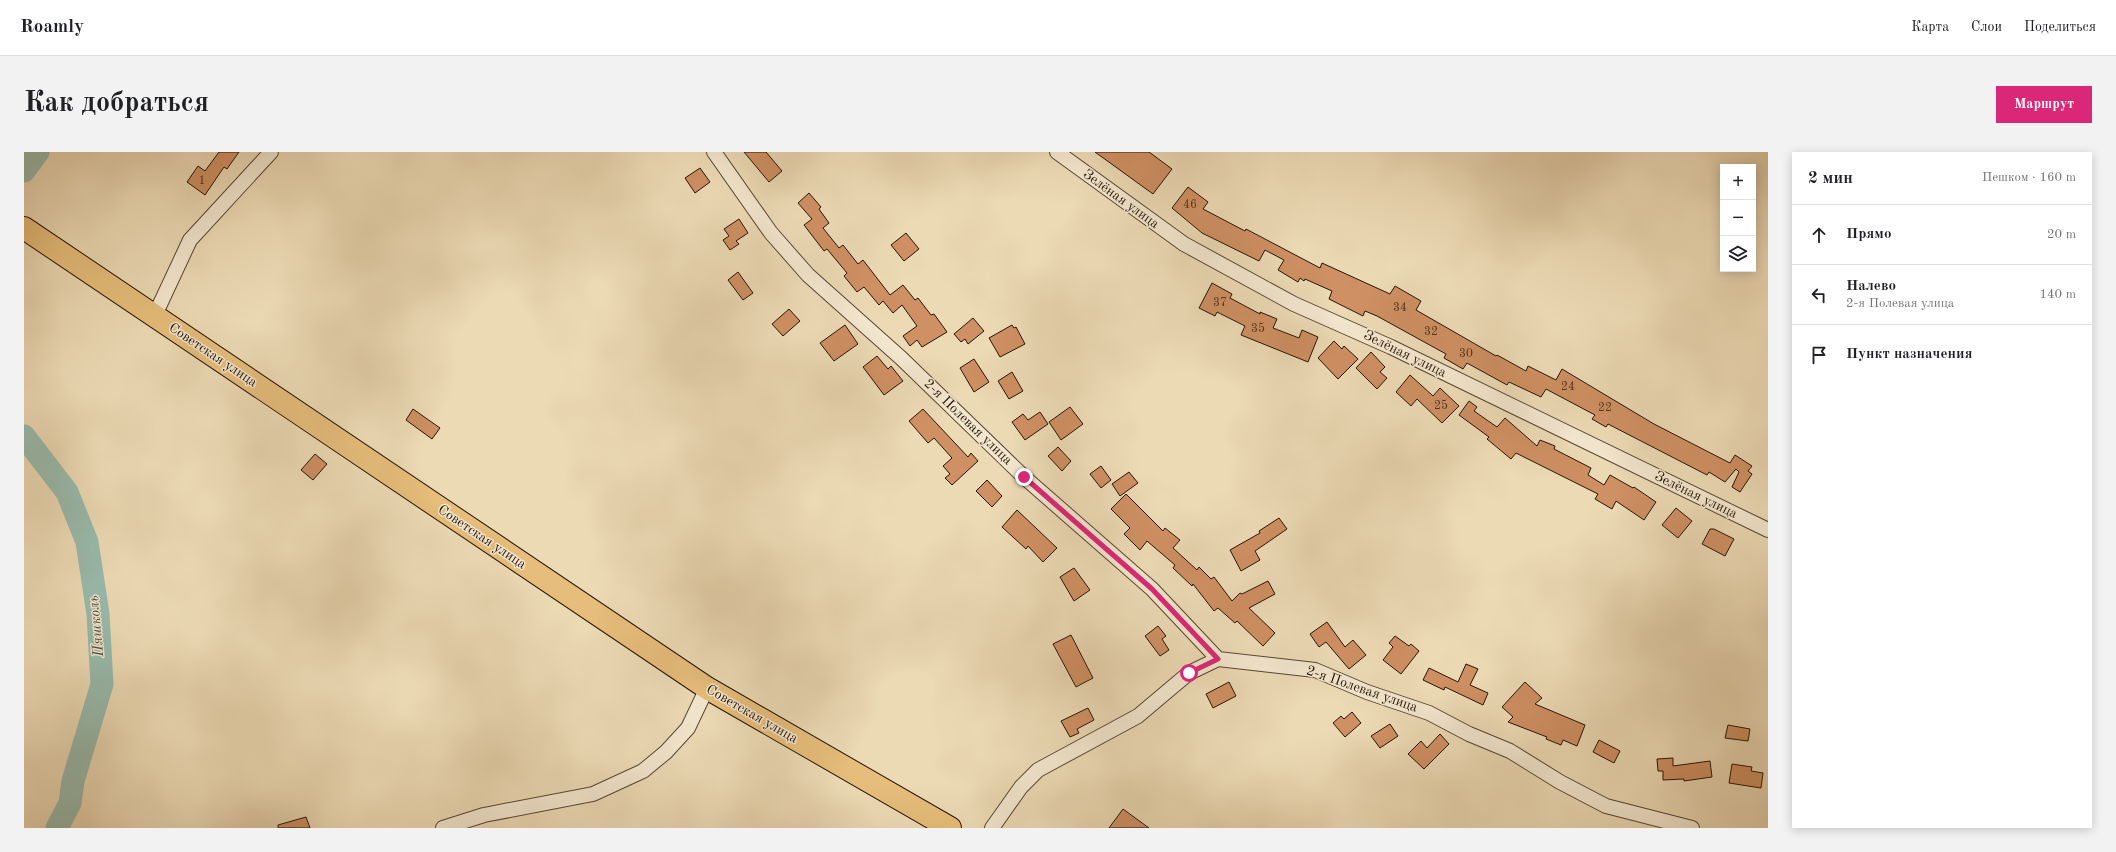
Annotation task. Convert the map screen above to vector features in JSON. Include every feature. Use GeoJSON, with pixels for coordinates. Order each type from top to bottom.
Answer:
{"type":"FeatureCollection","features":[{"type":"Feature","properties":{"kind":"main road","name":"Советская улица"},"geometry":{"type":"LineString","coordinates":[[29,232],[707,688],[950,828]]}},
{"type":"Feature","properties":{"kind":"street"},"geometry":{"type":"LineString","coordinates":[[155,316],[190,240],[271,152]]}},
{"type":"Feature","properties":{"kind":"street","name":"2-я Полевая улица"},"geometry":{"type":"LineString","coordinates":[[714,152],[771,233],[808,275],[896,354],[1024,477],[1152,589],[1218,659],[1315,670],[1367,692],[1429,713],[1469,734],[1510,751],[1560,782],[1606,806],[1692,828]]}},
{"type":"Feature","properties":{"kind":"street","name":"Зелёная улица"},"geometry":{"type":"LineString","coordinates":[[1057,152],[1184,244],[1294,304],[1391,347],[1768,530]]}},
{"type":"Feature","properties":{"kind":"street"},"geometry":{"type":"LineString","coordinates":[[992,828],[1021,787],[1038,770],[1138,716],[1189,673],[1218,659]]}},
{"type":"Feature","properties":{"kind":"street"},"geometry":{"type":"LineString","coordinates":[[443,828],[484,815],[593,794],[643,771],[666,752],[688,728],[707,688]]}},
{"type":"Feature","properties":{"kind":"building"},"geometry":{"type":"Polygon","coordinates":[[[219,152],[239,152],[227,169],[224,167],[205,195],[187,182],[198,166],[205,171],[219,152]]]}},
{"type":"Feature","properties":{"kind":"building"},"geometry":{"type":"Polygon","coordinates":[[[744,152],[766,152],[782,171],[769,182],[744,152]]]}},
{"type":"Feature","properties":{"kind":"building"},"geometry":{"type":"Polygon","coordinates":[[[1095,152],[1149,152],[1172,169],[1153,194],[1095,152]]]}},
{"type":"Feature","properties":{"kind":"building"},"geometry":{"type":"Polygon","coordinates":[[[700,168],[710,182],[695,193],[685,178],[700,168]]]}},
{"type":"Feature","properties":{"kind":"building"},"geometry":{"type":"Polygon","coordinates":[[[1188,187],[1208,202],[1203,209],[1245,231],[1246,229],[1320,268],[1322,263],[1390,294],[1395,286],[1421,301],[1416,310],[1496,356],[1497,355],[1526,371],[1528,366],[1556,380],[1562,369],[1654,424],[1730,463],[1735,455],[1752,466],[1748,471],[1752,474],[1740,492],[1732,487],[1739,472],[1736,469],[1725,482],[1709,472],[1707,475],[1608,424],[1606,427],[1592,419],[1595,415],[1546,389],[1541,397],[1509,382],[1507,385],[1467,363],[1463,369],[1444,358],[1446,354],[1377,316],[1365,311],[1363,316],[1329,299],[1332,291],[1305,279],[1304,281],[1300,278],[1298,282],[1278,270],[1284,260],[1265,250],[1259,261],[1202,233],[1172,208],[1188,187]]]}},
{"type":"Feature","properties":{"kind":"building"},"geometry":{"type":"Polygon","coordinates":[[[809,193],[821,207],[819,209],[829,223],[823,228],[839,248],[843,245],[858,264],[863,260],[890,295],[903,285],[915,300],[918,298],[931,315],[934,314],[947,332],[922,347],[917,340],[910,346],[903,336],[917,326],[902,305],[893,313],[883,301],[879,305],[864,287],[857,292],[844,276],[847,273],[827,249],[824,251],[804,225],[812,219],[798,203],[809,193]]]}},
{"type":"Feature","properties":{"kind":"building"},"geometry":{"type":"Polygon","coordinates":[[[739,219],[748,233],[736,241],[739,244],[730,250],[723,240],[729,236],[724,229],[739,219]]]}},
{"type":"Feature","properties":{"kind":"building"},"geometry":{"type":"Polygon","coordinates":[[[906,233],[919,249],[904,261],[891,245],[906,233]]]}},
{"type":"Feature","properties":{"kind":"building"},"geometry":{"type":"Polygon","coordinates":[[[738,272],[753,293],[743,300],[728,280],[738,272]]]}},
{"type":"Feature","properties":{"kind":"building"},"geometry":{"type":"Polygon","coordinates":[[[1212,283],[1232,294],[1230,298],[1260,314],[1260,312],[1277,319],[1273,328],[1299,338],[1302,330],[1318,337],[1308,362],[1241,335],[1245,326],[1217,312],[1215,316],[1199,308],[1212,283]]]}},
{"type":"Feature","properties":{"kind":"building"},"geometry":{"type":"Polygon","coordinates":[[[789,309],[800,321],[783,336],[772,324],[789,309]]]}},
{"type":"Feature","properties":{"kind":"building"},"geometry":{"type":"Polygon","coordinates":[[[973,318],[984,331],[968,344],[965,339],[961,342],[954,334],[973,318]]]}},
{"type":"Feature","properties":{"kind":"building"},"geometry":{"type":"Polygon","coordinates":[[[845,325],[858,344],[834,361],[820,343],[845,325]]]}},
{"type":"Feature","properties":{"kind":"building"},"geometry":{"type":"Polygon","coordinates":[[[1012,325],[1014,328],[1016,327],[1025,344],[1000,357],[989,338],[1012,325]]]}},
{"type":"Feature","properties":{"kind":"building"},"geometry":{"type":"Polygon","coordinates":[[[1334,341],[1342,349],[1344,346],[1358,359],[1338,379],[1318,358],[1334,341]]]}},
{"type":"Feature","properties":{"kind":"building"},"geometry":{"type":"Polygon","coordinates":[[[1371,352],[1385,367],[1380,372],[1387,378],[1377,389],[1356,368],[1371,352]]]}},
{"type":"Feature","properties":{"kind":"building"},"geometry":{"type":"Polygon","coordinates":[[[877,356],[888,369],[891,366],[903,381],[884,395],[863,367],[877,356]]]}},
{"type":"Feature","properties":{"kind":"building"},"geometry":{"type":"Polygon","coordinates":[[[974,359],[989,382],[974,392],[960,368],[974,359]]]}},
{"type":"Feature","properties":{"kind":"building"},"geometry":{"type":"Polygon","coordinates":[[[1012,372],[1023,391],[1009,399],[998,381],[1012,372]]]}},
{"type":"Feature","properties":{"kind":"building"},"geometry":{"type":"Polygon","coordinates":[[[1410,375],[1433,396],[1440,388],[1459,406],[1442,423],[1417,399],[1411,406],[1396,392],[1410,375]]]}},
{"type":"Feature","properties":{"kind":"building"},"geometry":{"type":"Polygon","coordinates":[[[1469,401],[1477,407],[1474,411],[1497,427],[1505,418],[1537,446],[1540,440],[1555,446],[1554,449],[1591,468],[1588,475],[1604,485],[1610,475],[1633,488],[1634,487],[1656,502],[1644,520],[1616,501],[1612,509],[1595,499],[1598,494],[1516,453],[1511,459],[1487,439],[1489,437],[1459,415],[1469,401]]]}},
{"type":"Feature","properties":{"kind":"building"},"geometry":{"type":"Polygon","coordinates":[[[1070,407],[1083,424],[1061,440],[1049,422],[1070,407]]]}},
{"type":"Feature","properties":{"kind":"building"},"geometry":{"type":"Polygon","coordinates":[[[413,409],[440,428],[432,439],[406,420],[413,409]]]}},
{"type":"Feature","properties":{"kind":"building"},"geometry":{"type":"Polygon","coordinates":[[[923,409],[968,457],[971,453],[978,461],[952,485],[945,478],[950,474],[943,466],[952,458],[934,438],[928,443],[909,421],[923,409]]]}},
{"type":"Feature","properties":{"kind":"building"},"geometry":{"type":"Polygon","coordinates":[[[1040,412],[1048,424],[1025,440],[1012,422],[1023,414],[1028,420],[1040,412]]]}},
{"type":"Feature","properties":{"kind":"building"},"geometry":{"type":"Polygon","coordinates":[[[1058,447],[1071,461],[1062,471],[1048,456],[1058,447]]]}},
{"type":"Feature","properties":{"kind":"building"},"geometry":{"type":"Polygon","coordinates":[[[315,454],[327,464],[313,480],[301,470],[315,454]]]}},
{"type":"Feature","properties":{"kind":"building"},"geometry":{"type":"Polygon","coordinates":[[[1101,466],[1111,480],[1101,488],[1090,474],[1101,466]]]}},
{"type":"Feature","properties":{"kind":"building"},"geometry":{"type":"Polygon","coordinates":[[[1129,472],[1138,483],[1120,496],[1112,484],[1129,472]]]}},
{"type":"Feature","properties":{"kind":"building"},"geometry":{"type":"Polygon","coordinates":[[[987,480],[1002,496],[992,507],[976,491],[987,480]]]}},
{"type":"Feature","properties":{"kind":"building"},"geometry":{"type":"Polygon","coordinates":[[[1126,494],[1163,531],[1165,528],[1180,540],[1173,548],[1197,570],[1199,567],[1211,579],[1214,577],[1232,601],[1240,593],[1242,594],[1268,581],[1275,594],[1249,608],[1275,633],[1263,646],[1237,621],[1235,623],[1218,608],[1214,611],[1193,584],[1192,586],[1173,568],[1175,565],[1147,541],[1140,550],[1124,534],[1130,528],[1111,509],[1126,494]]]}},
{"type":"Feature","properties":{"kind":"building"},"geometry":{"type":"Polygon","coordinates":[[[1676,508],[1692,521],[1678,538],[1662,525],[1676,508]]]}},
{"type":"Feature","properties":{"kind":"building"},"geometry":{"type":"Polygon","coordinates":[[[1017,510],[1057,548],[1043,562],[1028,546],[1026,549],[1002,527],[1017,510]]]}},
{"type":"Feature","properties":{"kind":"building"},"geometry":{"type":"Polygon","coordinates":[[[1279,518],[1287,529],[1255,551],[1260,560],[1241,571],[1230,550],[1260,533],[1259,531],[1279,518]]]}},
{"type":"Feature","properties":{"kind":"building"},"geometry":{"type":"Polygon","coordinates":[[[1710,529],[1714,529],[1734,539],[1725,556],[1702,544],[1710,529]]]}},
{"type":"Feature","properties":{"kind":"building"},"geometry":{"type":"Polygon","coordinates":[[[1074,568],[1090,590],[1074,601],[1060,577],[1074,568]]]}},
{"type":"Feature","properties":{"kind":"building"},"geometry":{"type":"Polygon","coordinates":[[[1327,622],[1345,647],[1353,640],[1366,655],[1349,669],[1326,642],[1319,647],[1310,634],[1327,622]]]}},
{"type":"Feature","properties":{"kind":"building"},"geometry":{"type":"Polygon","coordinates":[[[1158,626],[1166,636],[1162,639],[1169,650],[1160,656],[1145,636],[1158,626]]]}},
{"type":"Feature","properties":{"kind":"building"},"geometry":{"type":"Polygon","coordinates":[[[1071,635],[1093,678],[1076,687],[1053,644],[1071,635]]]}},
{"type":"Feature","properties":{"kind":"building"},"geometry":{"type":"Polygon","coordinates":[[[1395,636],[1409,646],[1411,644],[1419,651],[1401,674],[1383,660],[1393,647],[1389,643],[1395,636]]]}},
{"type":"Feature","properties":{"kind":"building"},"geometry":{"type":"Polygon","coordinates":[[[1466,664],[1478,669],[1470,685],[1488,693],[1483,705],[1445,687],[1444,690],[1423,680],[1429,668],[1458,682],[1466,664]]]}},
{"type":"Feature","properties":{"kind":"building"},"geometry":{"type":"Polygon","coordinates":[[[1229,682],[1236,696],[1213,708],[1206,694],[1229,682]]]}},
{"type":"Feature","properties":{"kind":"building"},"geometry":{"type":"Polygon","coordinates":[[[1525,682],[1542,698],[1535,704],[1585,725],[1577,746],[1563,740],[1561,745],[1546,739],[1547,737],[1508,722],[1513,717],[1502,707],[1525,682]]]}},
{"type":"Feature","properties":{"kind":"building"},"geometry":{"type":"Polygon","coordinates":[[[1088,708],[1094,720],[1077,729],[1079,733],[1070,737],[1061,721],[1088,708]]]}},
{"type":"Feature","properties":{"kind":"building"},"geometry":{"type":"Polygon","coordinates":[[[1352,712],[1361,723],[1345,737],[1333,723],[1341,716],[1344,719],[1352,712]]]}},
{"type":"Feature","properties":{"kind":"building"},"geometry":{"type":"Polygon","coordinates":[[[1390,724],[1398,736],[1380,748],[1371,736],[1390,724]]]}},
{"type":"Feature","properties":{"kind":"building"},"geometry":{"type":"Polygon","coordinates":[[[1728,725],[1750,729],[1748,741],[1725,738],[1728,725]]]}},
{"type":"Feature","properties":{"kind":"building"},"geometry":{"type":"Polygon","coordinates":[[[1440,734],[1449,744],[1424,769],[1408,754],[1421,741],[1427,748],[1440,734]]]}},
{"type":"Feature","properties":{"kind":"building"},"geometry":{"type":"Polygon","coordinates":[[[1599,740],[1620,751],[1614,763],[1593,752],[1599,740]]]}},
{"type":"Feature","properties":{"kind":"building"},"geometry":{"type":"Polygon","coordinates":[[[1673,758],[1673,766],[1710,761],[1712,777],[1684,781],[1684,779],[1663,780],[1663,771],[1658,771],[1657,759],[1673,758]]]}},
{"type":"Feature","properties":{"kind":"building"},"geometry":{"type":"Polygon","coordinates":[[[1732,764],[1752,767],[1751,771],[1763,773],[1761,788],[1729,783],[1732,764]]]}},
{"type":"Feature","properties":{"kind":"building"},"geometry":{"type":"Polygon","coordinates":[[[1123,809],[1149,828],[1109,828],[1123,809]]]}},
{"type":"Feature","properties":{"kind":"building"},"geometry":{"type":"Polygon","coordinates":[[[306,817],[310,828],[278,828],[278,825],[306,817]]]}},
{"type":"Feature","properties":{"kind":"waterway","name":"Пяшколь"},"geometry":{"type":"LineString","coordinates":[[24,171],[38,152]]}},
{"type":"Feature","properties":{"kind":"waterway","name":"Пяшколь"},"geometry":{"type":"LineString","coordinates":[[24,436],[67,492],[87,542],[98,614],[102,684],[73,781],[70,803],[57,828]]}},
{"type":"Feature","properties":{"kind":"route"},"geometry":{"type":"LineString","coordinates":[[1024,477],[1152,589],[1218,659],[1189,673]]}}]}
